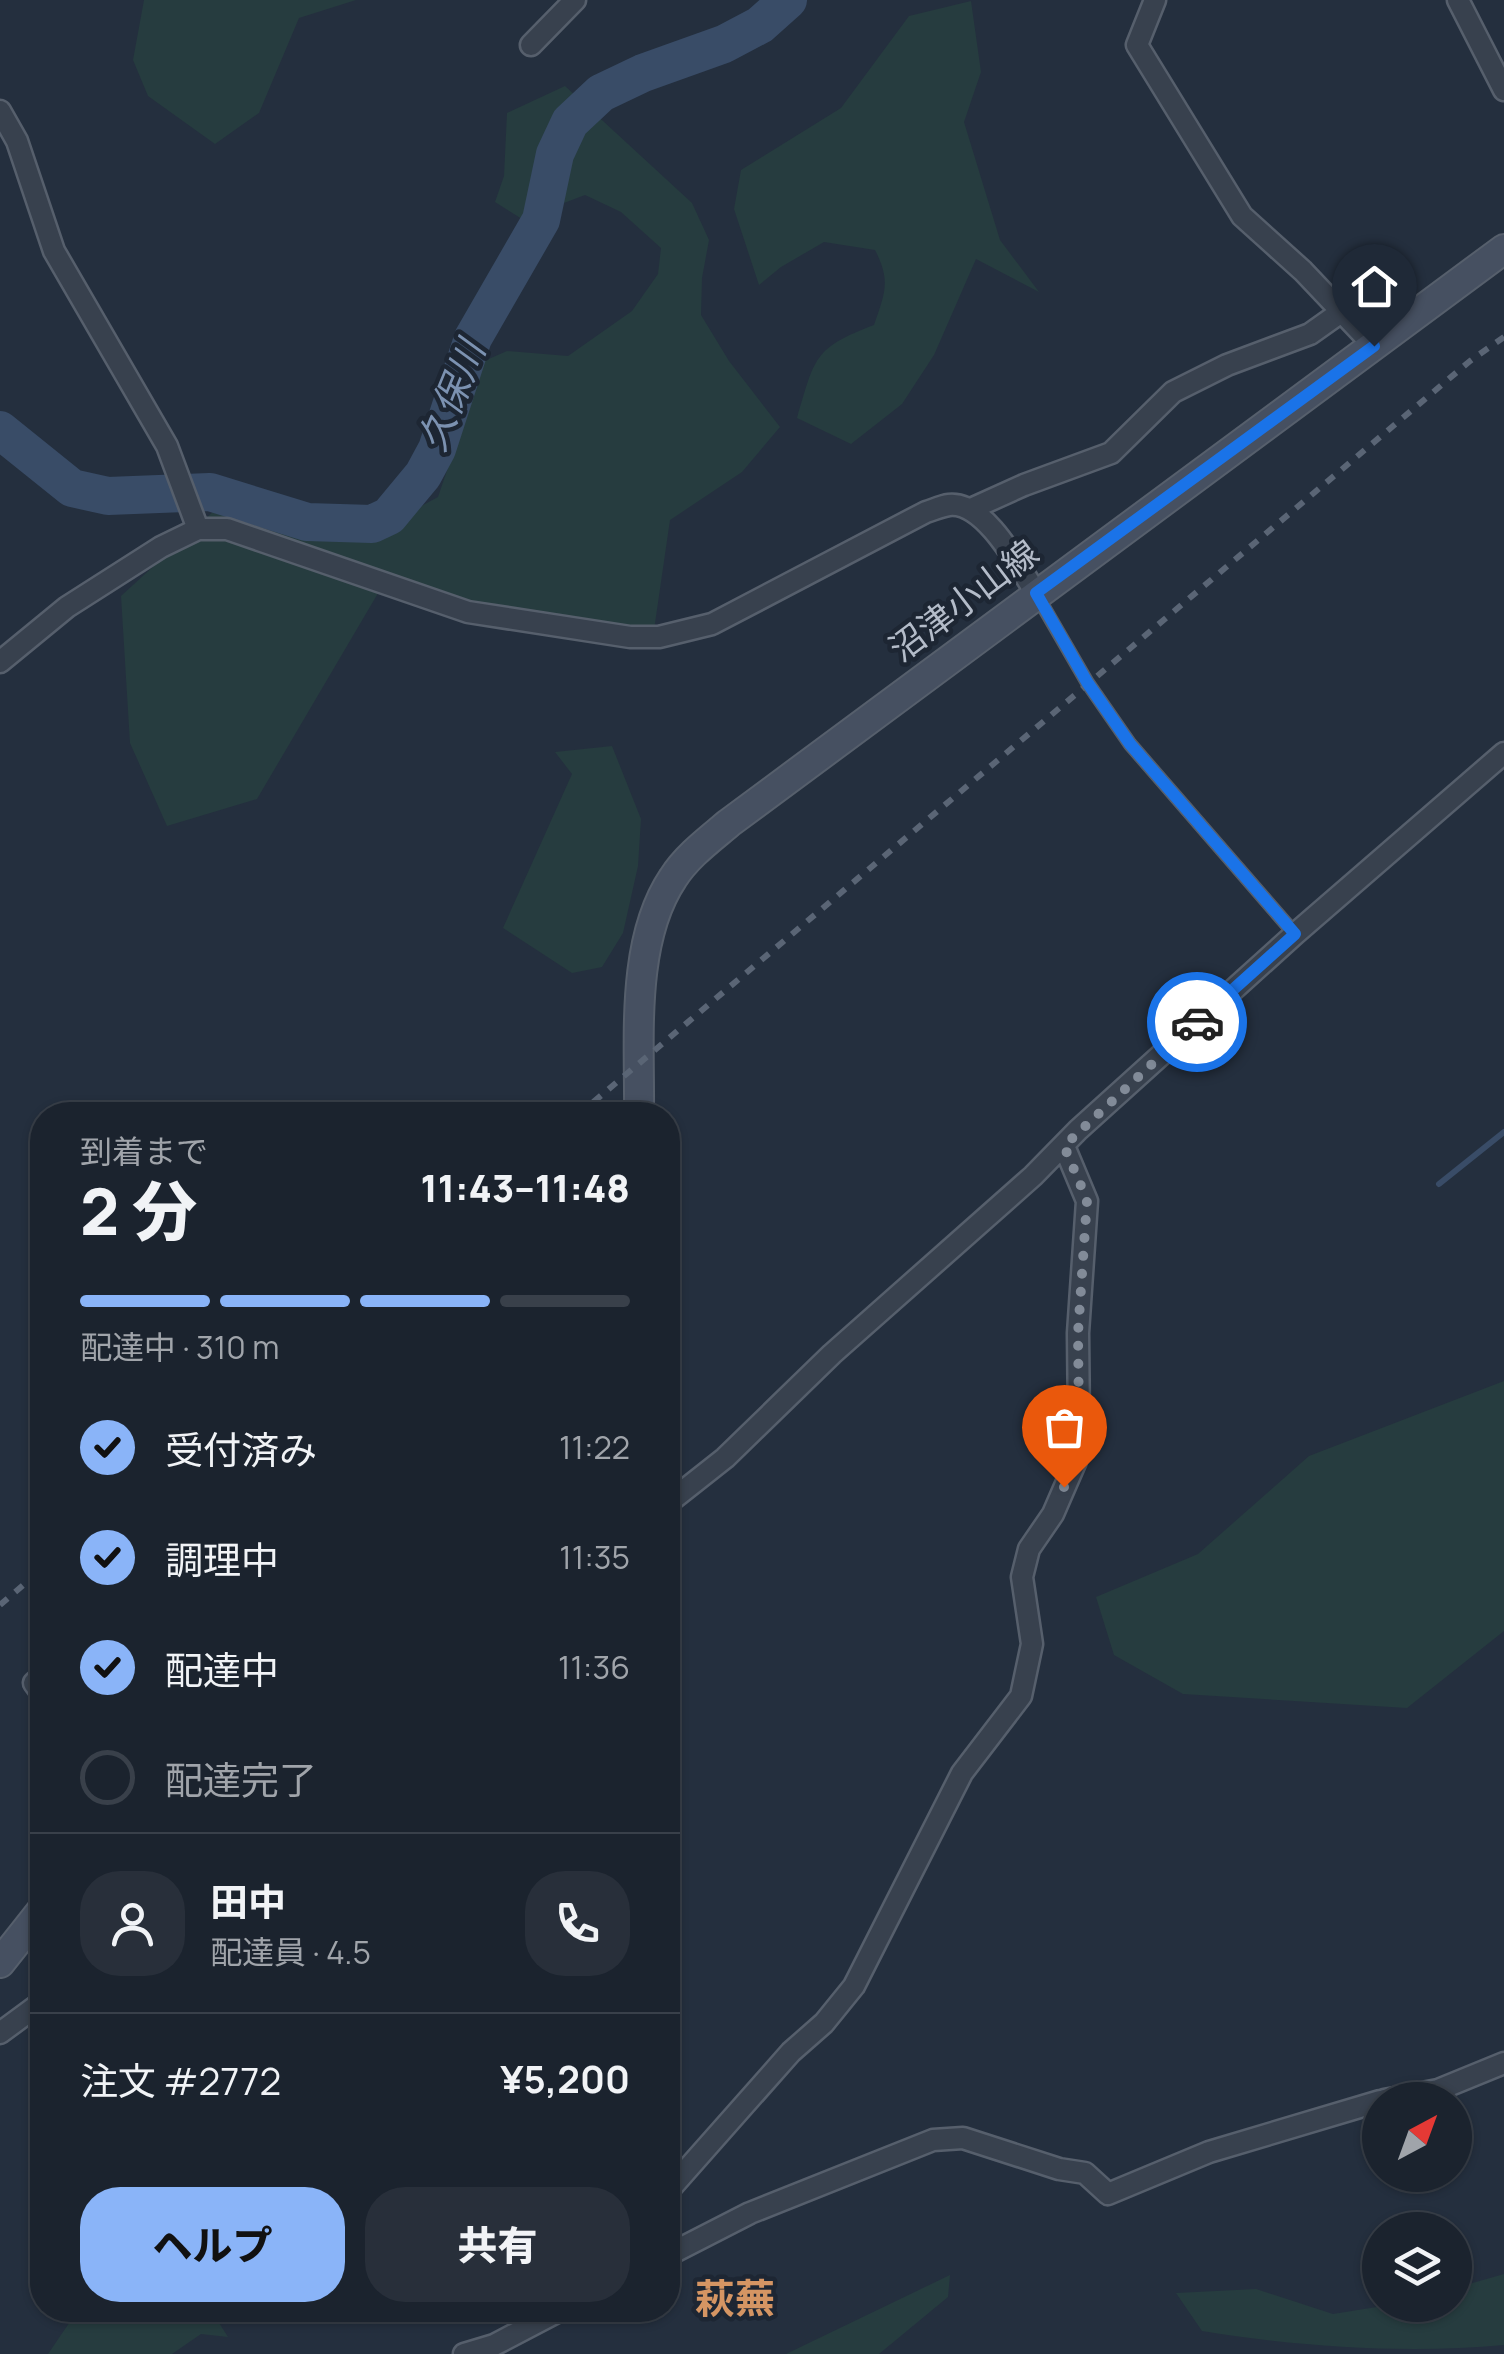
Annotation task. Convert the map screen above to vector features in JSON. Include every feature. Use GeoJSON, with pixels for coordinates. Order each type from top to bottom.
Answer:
{"type":"FeatureCollection","features":[{"type":"Feature","properties":{"kind":"main road","name":"沼津小山線"},"geometry":{"type":"LineString","coordinates":[[640,1102],[644,964],[649,926],[674,876],[729,823],[1504,250]]}},
{"type":"Feature","properties":{"kind":"main road"},"geometry":{"type":"LineString","coordinates":[[0,1963],[30,1925]]}},
{"type":"Feature","properties":{"kind":"street"},"geometry":{"type":"LineString","coordinates":[[531,45],[575,0]]}},
{"type":"Feature","properties":{"kind":"street"},"geometry":{"type":"LineString","coordinates":[[1156,0],[1137,45],[1242,216],[1374,346]]}},
{"type":"Feature","properties":{"kind":"street"},"geometry":{"type":"LineString","coordinates":[[1458,0],[1504,90]]}},
{"type":"Feature","properties":{"kind":"street"},"geometry":{"type":"LineString","coordinates":[[0,112],[16,141],[54,251],[167,446],[197,527]]}},
{"type":"Feature","properties":{"kind":"street"},"geometry":{"type":"LineString","coordinates":[[971,509],[1024,484],[1110,453],[1173,392],[1227,365],[1310,334],[1341,312]]}},
{"type":"Feature","properties":{"kind":"street"},"geometry":{"type":"LineString","coordinates":[[0,662],[67,607],[197,527],[227,529],[468,612],[630,637],[659,637],[712,624],[926,512],[952,504],[971,509],[993,530],[1036,593]]}},
{"type":"Feature","properties":{"kind":"street"},"geometry":{"type":"LineString","coordinates":[[680,1493],[725,1458],[832,1354],[1295,934],[1504,753]]}},
{"type":"Feature","properties":{"kind":"street"},"geometry":{"type":"LineString","coordinates":[[680,2177],[854,1986],[962,1773],[1021,1696],[1032,1644],[1022,1577],[1029,1549],[1053,1514],[1076,1460],[1079,1424],[1078,1333],[1087,1200],[1064,1146]]}},
{"type":"Feature","properties":{"kind":"street"},"geometry":{"type":"LineString","coordinates":[[0,2033],[30,2011]]}},
{"type":"Feature","properties":{"kind":"street"},"geometry":{"type":"LineString","coordinates":[[1458,2082],[1504,2063]]}},
{"type":"Feature","properties":{"kind":"street"},"geometry":{"type":"LineString","coordinates":[[680,2249],[750,2213],[933,2140],[963,2138],[1059,2169],[1085,2173],[1108,2194],[1209,2152],[1362,2106]]}},
{"type":"Feature","properties":{"kind":"street"},"geometry":{"type":"LineString","coordinates":[[464,2354],[494,2345],[538,2322]]}},
{"type":"Feature","properties":{"kind":"lane"},"geometry":{"type":"LineString","coordinates":[[1036,593],[1087,682],[1130,744],[1295,934]]}},
{"type":"Feature","properties":{"kind":"green space"},"geometry":{"type":"Polygon","coordinates":[[[144,0],[356,0],[299,18],[259,113],[215,144],[148,96],[133,60],[144,0]]]}},
{"type":"Feature","properties":{"kind":"green space"},"geometry":{"type":"Polygon","coordinates":[[[971,1],[981,72],[964,122],[1000,240],[1039,292],[976,259],[934,355],[902,404],[851,444],[797,418],[819,358],[839,341],[874,325],[885,287],[880,261],[875,250],[824,242],[759,285],[734,209],[741,170],[841,108],[909,16],[971,1]]]}},
{"type":"Feature","properties":{"kind":"green space"},"geometry":{"type":"Polygon","coordinates":[[[565,86],[692,203],[709,240],[701,315],[729,361],[780,427],[742,472],[670,520],[653,637],[384,583],[257,799],[167,826],[130,743],[121,596],[216,509],[388,524],[438,497],[484,361],[507,351],[568,356],[632,311],[658,274],[661,248],[621,212],[585,195],[522,219],[495,202],[504,176],[507,113],[565,86]]]}},
{"type":"Feature","properties":{"kind":"green space"},"geometry":{"type":"Polygon","coordinates":[[[612,746],[641,819],[638,866],[623,933],[602,967],[572,973],[503,928],[572,774],[555,752],[612,746]]]}},
{"type":"Feature","properties":{"kind":"green space"},"geometry":{"type":"Polygon","coordinates":[[[1504,1381],[1504,1631],[1407,1708],[1183,1694],[1114,1655],[1096,1597],[1198,1554],[1309,1456],[1504,1381]]]}},
{"type":"Feature","properties":{"kind":"green space"},"geometry":{"type":"Polygon","coordinates":[[[1504,2274],[1504,2345],[1430,2349],[1353,2347],[1202,2331],[1176,2293],[1256,2289],[1333,2314],[1362,2309],[1362,2322],[1472,2322],[1472,2283],[1504,2274]]]}},
{"type":"Feature","properties":{"kind":"green space"},"geometry":{"type":"Polygon","coordinates":[[[950,2275],[948,2297],[879,2354],[786,2354],[950,2275]]]}},
{"type":"Feature","properties":{"kind":"green space"},"geometry":{"type":"Polygon","coordinates":[[[70,2322],[219,2322],[228,2337],[201,2334],[172,2354],[48,2354],[70,2322]]]}},
{"type":"Feature","properties":{"kind":"waterway","name":"久保川"},"geometry":{"type":"LineString","coordinates":[[0,430],[72,488],[108,496],[210,492],[307,522],[372,524],[389,516],[423,475],[437,449],[473,338],[541,220],[555,154],[570,122],[601,93],[643,73],[724,44],[760,25],[788,0]]}},
{"type":"Feature","properties":{"kind":"waterway"},"geometry":{"type":"LineString","coordinates":[[1439,1184],[1504,1132]]}},
{"type":"Feature","properties":{"kind":"railway"},"geometry":{"type":"LineString","coordinates":[[593,1102],[1470,361],[1504,337]]}},
{"type":"Feature","properties":{"kind":"railway"},"geometry":{"type":"LineString","coordinates":[[0,1605],[30,1579]]}},
{"type":"Feature","properties":{"kind":"way so far"},"geometry":{"type":"LineString","coordinates":[[1064,1487],[1076,1460],[1079,1424],[1078,1333],[1087,1200],[1064,1146],[1197,1022]]}},
{"type":"Feature","properties":{"kind":"district","name":"萩蕪"},"geometry":{"type":"Point","coordinates":[735,2299]}},
{"type":"Feature","properties":{"kind":"route"},"geometry":{"type":"LineString","coordinates":[[1197,1022],[1295,934],[1130,744],[1087,682],[1036,593],[1374,346]]}}]}
